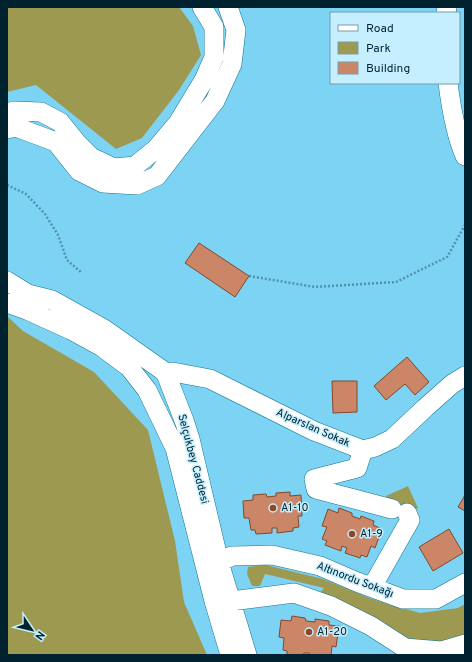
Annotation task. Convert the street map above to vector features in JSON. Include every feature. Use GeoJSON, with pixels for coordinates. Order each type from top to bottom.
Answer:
{"type":"FeatureCollection","features":[{"type":"Feature","properties":{"kind":"street"},"geometry":{"type":"LineString","coordinates":[[7,113],[14,111],[41,112],[60,122],[91,157],[114,168],[135,166],[156,149],[178,123],[204,80],[214,57],[214,27],[202,7]]}},
{"type":"Feature","properties":{"kind":"street"},"geometry":{"type":"LineString","coordinates":[[7,130],[16,126],[56,142],[79,171],[103,183],[136,185],[157,176],[215,101],[232,64],[236,30],[228,7]]}},
{"type":"Feature","properties":{"kind":"street"},"geometry":{"type":"LineString","coordinates":[[448,84],[454,121],[465,156]]}},
{"type":"Feature","properties":{"kind":"street"},"geometry":{"type":"LineString","coordinates":[[7,281],[28,294],[52,300],[104,329],[166,374]]}},
{"type":"Feature","properties":{"kind":"street","name":"Selçukbey Caddesi"},"geometry":{"type":"LineString","coordinates":[[7,303],[27,310],[71,330],[102,347],[129,367],[147,390],[174,448],[214,601],[230,655]]}},
{"type":"Feature","properties":{"kind":"street","name":"Alparslan Sokak"},"geometry":{"type":"LineString","coordinates":[[166,374],[173,372],[210,379],[314,431],[363,450],[392,439],[452,384],[465,376]]}},
{"type":"Feature","properties":{"kind":"street","name":"Selçukbey Caddesi"},"geometry":{"type":"LineString","coordinates":[[166,374],[190,439],[219,562],[247,655]]}},
{"type":"Feature","properties":{"kind":"street"},"geometry":{"type":"LineString","coordinates":[[363,450],[358,468],[314,479],[316,490],[399,511],[410,520],[372,588]]}},
{"type":"Feature","properties":{"kind":"street","name":"Altınordu Sokağı"},"geometry":{"type":"LineString","coordinates":[[219,562],[232,556],[272,555],[320,566],[372,588],[403,599],[436,598],[465,583]]}},
{"type":"Feature","properties":{"kind":"street"},"geometry":{"type":"LineString","coordinates":[[231,601],[294,593],[331,606],[371,626],[405,648],[441,651],[465,644]]}},
{"type":"Feature","properties":{"kind":"path"},"geometry":{"type":"LineString","coordinates":[[7,185],[26,194],[45,214],[58,235],[68,260],[82,274]]}},
{"type":"Feature","properties":{"kind":"path"},"geometry":{"type":"LineString","coordinates":[[249,276],[315,287],[396,282],[447,257],[465,226]]}},
{"type":"Feature","properties":{"kind":"green space"},"geometry":{"type":"Polygon","coordinates":[[[7,7],[179,7],[193,26],[201,55],[179,90],[142,138],[116,149],[36,85],[7,92],[7,7]]]}},
{"type":"Feature","properties":{"kind":"green space"},"geometry":{"type":"Polygon","coordinates":[[[7,316],[23,331],[94,372],[148,430],[175,541],[184,602],[207,655],[7,655],[7,316]]]}},
{"type":"Feature","properties":{"kind":"green space"},"geometry":{"type":"Polygon","coordinates":[[[408,486],[418,508],[396,518],[386,496],[408,486]]]}},
{"type":"Feature","properties":{"kind":"green space"},"geometry":{"type":"Polygon","coordinates":[[[266,565],[323,579],[372,599],[420,613],[458,608],[465,604],[465,644],[407,648],[316,598],[324,588],[265,574],[260,586],[252,586],[247,574],[248,567],[266,565]]]}},
{"type":"Feature","properties":{"kind":"building"},"geometry":{"type":"Polygon","coordinates":[[[199,243],[249,276],[235,297],[185,263],[199,243]]]}},
{"type":"Feature","properties":{"kind":"building"},"geometry":{"type":"Polygon","coordinates":[[[407,357],[429,382],[415,395],[405,384],[386,400],[374,386],[407,357]]]}},
{"type":"Feature","properties":{"kind":"building"},"geometry":{"type":"Polygon","coordinates":[[[332,381],[357,381],[357,412],[333,413],[332,381]]]}},
{"type":"Feature","properties":{"kind":"building","name":"A1-10"},"geometry":{"type":"Polygon","coordinates":[[[290,492],[290,496],[301,495],[302,516],[298,516],[299,527],[293,528],[293,531],[277,533],[277,528],[272,528],[272,533],[256,534],[255,530],[251,530],[249,518],[244,518],[243,501],[253,500],[253,495],[266,494],[267,497],[276,496],[276,493],[290,492]]]}},
{"type":"Feature","properties":{"kind":"building"},"geometry":{"type":"Polygon","coordinates":[[[465,495],[465,511],[458,507],[465,495]]]}},
{"type":"Feature","properties":{"kind":"building","name":"A1-9"},"geometry":{"type":"Polygon","coordinates":[[[339,508],[352,513],[352,516],[360,519],[361,516],[374,521],[373,525],[382,529],[375,548],[371,546],[367,557],[361,555],[360,558],[345,553],[347,548],[342,546],[341,551],[325,545],[327,541],[322,539],[327,527],[322,526],[328,509],[338,513],[339,508]]]}},
{"type":"Feature","properties":{"kind":"building"},"geometry":{"type":"Polygon","coordinates":[[[449,529],[463,553],[433,571],[419,547],[449,529]]]}},
{"type":"Feature","properties":{"kind":"building","name":"A1-20"},"geometry":{"type":"Polygon","coordinates":[[[292,616],[305,618],[306,621],[315,622],[315,619],[329,621],[329,625],[339,626],[336,647],[332,646],[331,655],[309,655],[309,653],[304,653],[303,655],[287,655],[287,651],[283,650],[284,638],[279,637],[281,620],[291,621],[292,616]]]}},
{"type":"Feature","properties":{"kind":"place","name":"A1-10"},"geometry":{"type":"Point","coordinates":[273,508]}},
{"type":"Feature","properties":{"kind":"place","name":"A1-9"},"geometry":{"type":"Point","coordinates":[352,534]}},
{"type":"Feature","properties":{"kind":"place","name":"A1-20"},"geometry":{"type":"Point","coordinates":[309,632]}}]}
